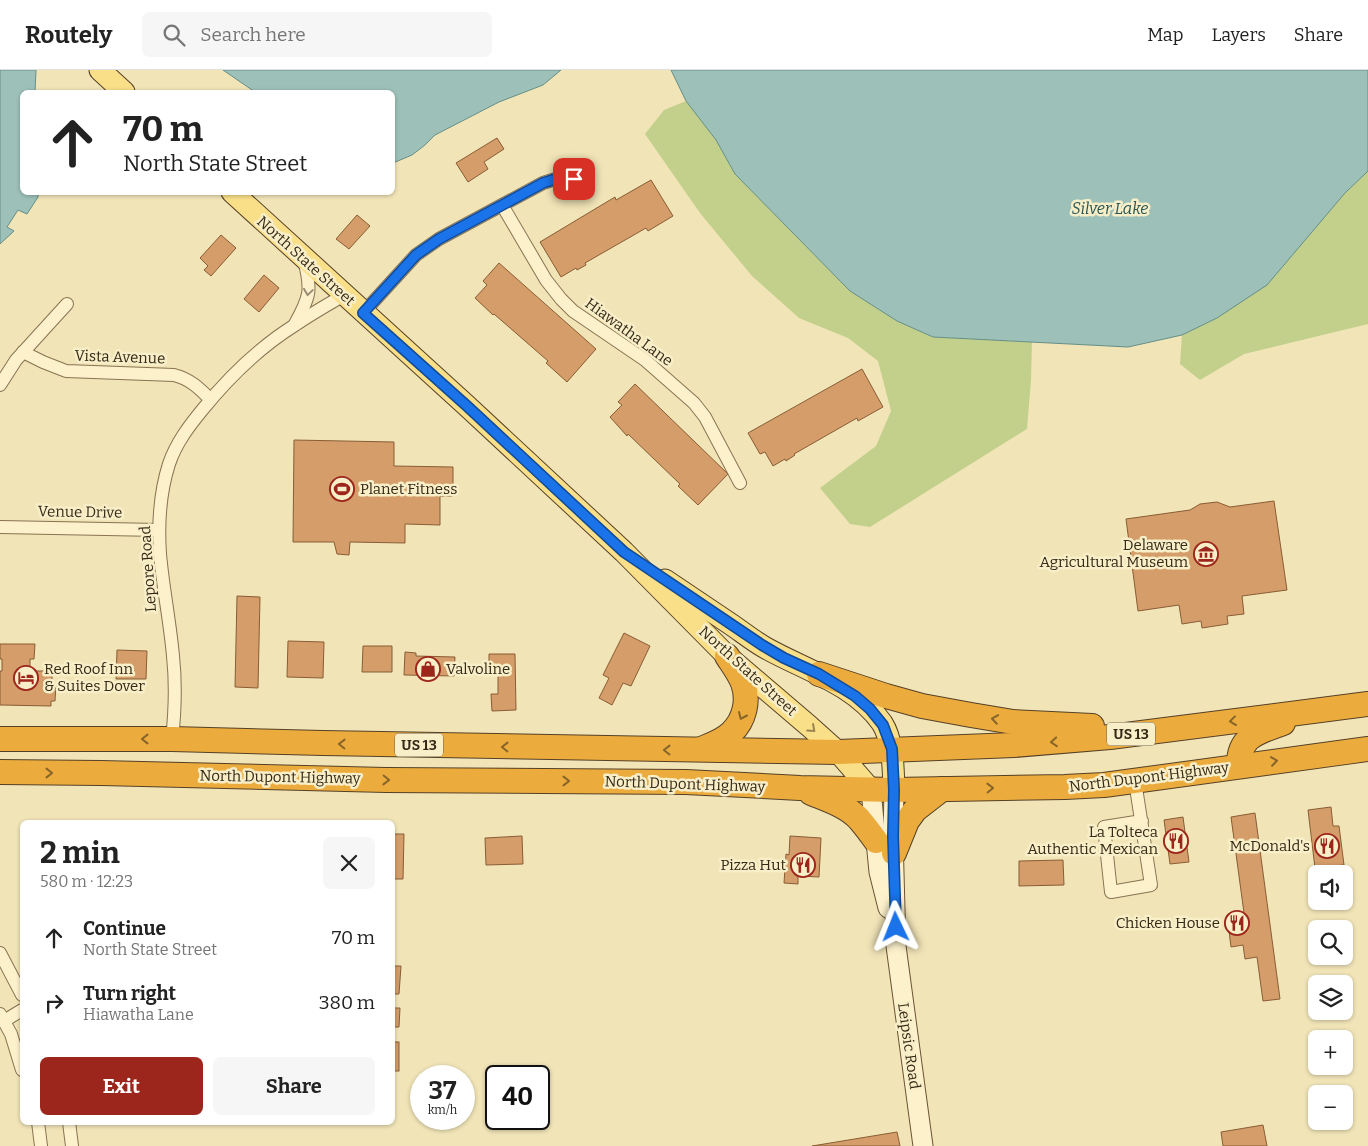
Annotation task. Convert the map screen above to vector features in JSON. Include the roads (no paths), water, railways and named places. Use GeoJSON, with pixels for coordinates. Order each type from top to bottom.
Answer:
{"type":"FeatureCollection","features":[{"type":"Feature","properties":{"kind":"highway"},"geometry":{"type":"LineString","coordinates":[[698,750],[720,741],[731,733],[739,723],[745,710],[746,696],[742,682],[727,656]]}},
{"type":"Feature","properties":{"kind":"highway"},"geometry":{"type":"LineString","coordinates":[[819,674],[922,706],[1013,722],[1166,729]]}},
{"type":"Feature","properties":{"kind":"highway","name":"US 13"},"geometry":{"type":"LineString","coordinates":[[0,739],[172,740],[838,752],[1014,745],[1110,737],[1368,704]]}},
{"type":"Feature","properties":{"kind":"highway"},"geometry":{"type":"LineString","coordinates":[[1239,766],[1238,755],[1242,746],[1256,734],[1315,711]]}},
{"type":"Feature","properties":{"kind":"highway"},"geometry":{"type":"LineString","coordinates":[[101,773],[157,757],[167,750],[172,740]]}},
{"type":"Feature","properties":{"kind":"highway","name":"North Dupont Highway"},"geometry":{"type":"LineString","coordinates":[[2,774],[101,773],[402,780],[686,782],[883,790],[1065,787],[1104,785],[1368,749]]}},
{"type":"Feature","properties":{"kind":"highway"},"geometry":{"type":"LineString","coordinates":[[686,782],[754,772],[764,761],[766,751]]}},
{"type":"Feature","properties":{"kind":"highway"},"geometry":{"type":"LineString","coordinates":[[800,788],[835,803],[851,813],[885,847],[915,810],[942,789]]}},
{"type":"Feature","properties":{"kind":"main road"},"geometry":{"type":"LineString","coordinates":[[100,70],[122,90]]}},
{"type":"Feature","properties":{"kind":"main road","name":"North State Street"},"geometry":{"type":"LineString","coordinates":[[235,195],[624,552],[727,656],[883,790],[892,749],[883,725],[870,709],[855,696],[819,674],[784,658],[762,645],[624,552]]}},
{"type":"Feature","properties":{"kind":"street"},"geometry":{"type":"LineString","coordinates":[[363,313],[416,255],[439,239],[543,183],[565,176],[574,179]]}},
{"type":"Feature","properties":{"kind":"street","name":"Hiawatha Lane"},"geometry":{"type":"LineString","coordinates":[[502,204],[546,280],[561,299],[573,311],[645,360],[694,403],[705,417],[740,483]]}},
{"type":"Feature","properties":{"kind":"street"},"geometry":{"type":"LineString","coordinates":[[294,325],[306,303],[308,294],[309,284],[303,258]]}},
{"type":"Feature","properties":{"kind":"street","name":"Lepore Road"},"geometry":{"type":"LineString","coordinates":[[172,740],[174,675],[159,530],[162,496],[170,463],[185,432],[210,399],[235,373],[274,339],[344,295]]}},
{"type":"Feature","properties":{"kind":"street"},"geometry":{"type":"LineString","coordinates":[[0,385],[10,368],[23,352],[67,304]]}},
{"type":"Feature","properties":{"kind":"street","name":"Vista Avenue"},"geometry":{"type":"LineString","coordinates":[[23,352],[66,371],[174,375],[190,380],[210,399]]}},
{"type":"Feature","properties":{"kind":"street","name":"Venue Drive"},"geometry":{"type":"LineString","coordinates":[[0,527],[159,530]]}},
{"type":"Feature","properties":{"kind":"street"},"geometry":{"type":"LineString","coordinates":[[1135,781],[1142,821],[1151,885],[1111,892],[1104,827],[1142,821]]}},
{"type":"Feature","properties":{"kind":"street","name":"Leipsic Road"},"geometry":{"type":"LineString","coordinates":[[883,790],[885,847],[879,872],[896,946],[923,1146]]}},
{"type":"Feature","properties":{"kind":"street"},"geometry":{"type":"LineString","coordinates":[[0,953],[20,991]]}},
{"type":"Feature","properties":{"kind":"street"},"geometry":{"type":"LineString","coordinates":[[20,1011],[2,1018],[11,1034],[20,1063]]}},
{"type":"Feature","properties":{"kind":"street"},"geometry":{"type":"LineString","coordinates":[[38,1125],[41,1146]]}},
{"type":"Feature","properties":{"kind":"street"},"geometry":{"type":"LineString","coordinates":[[70,1125],[72,1146]]}},
{"type":"Feature","properties":{"kind":"water"},"geometry":{"type":"Polygon","coordinates":[[[0,70],[36,70],[35,90],[20,90],[20,195],[38,195],[38,197],[27,214],[18,210],[7,227],[14,231],[0,244],[0,70]]]}},
{"type":"Feature","properties":{"kind":"water"},"geometry":{"type":"Polygon","coordinates":[[[223,70],[561,70],[543,85],[499,102],[435,135],[412,155],[395,162],[395,90],[252,90],[223,70]]]}},
{"type":"Feature","properties":{"kind":"water","name":"Silver Lake"},"geometry":{"type":"Polygon","coordinates":[[[671,70],[1368,70],[1368,171],[1345,193],[1267,285],[1217,318],[1182,335],[1128,347],[933,337],[897,321],[850,291],[735,174],[716,140],[686,101],[671,70]]]}},
{"type":"Feature","properties":{"kind":"place","name":"Planet Fitness"},"geometry":{"type":"Point","coordinates":[342,489]}},
{"type":"Feature","properties":{"kind":"place","name":"Delaware Agricultural Museum"},"geometry":{"type":"Point","coordinates":[1206,554]}},
{"type":"Feature","properties":{"kind":"place","name":"Valvoline"},"geometry":{"type":"Point","coordinates":[428,669]}},
{"type":"Feature","properties":{"kind":"place","name":"Red Roof Inn & Suites Dover"},"geometry":{"type":"Point","coordinates":[26,678]}},
{"type":"Feature","properties":{"kind":"place","name":"La Tolteca Authentic Mexican"},"geometry":{"type":"Point","coordinates":[1176,841]}},
{"type":"Feature","properties":{"kind":"place","name":"McDonald's"},"geometry":{"type":"Point","coordinates":[1327,846]}},
{"type":"Feature","properties":{"kind":"place","name":"Pizza Hut"},"geometry":{"type":"Point","coordinates":[803,865]}},
{"type":"Feature","properties":{"kind":"place","name":"Chicken House"},"geometry":{"type":"Point","coordinates":[1237,923]}}]}
